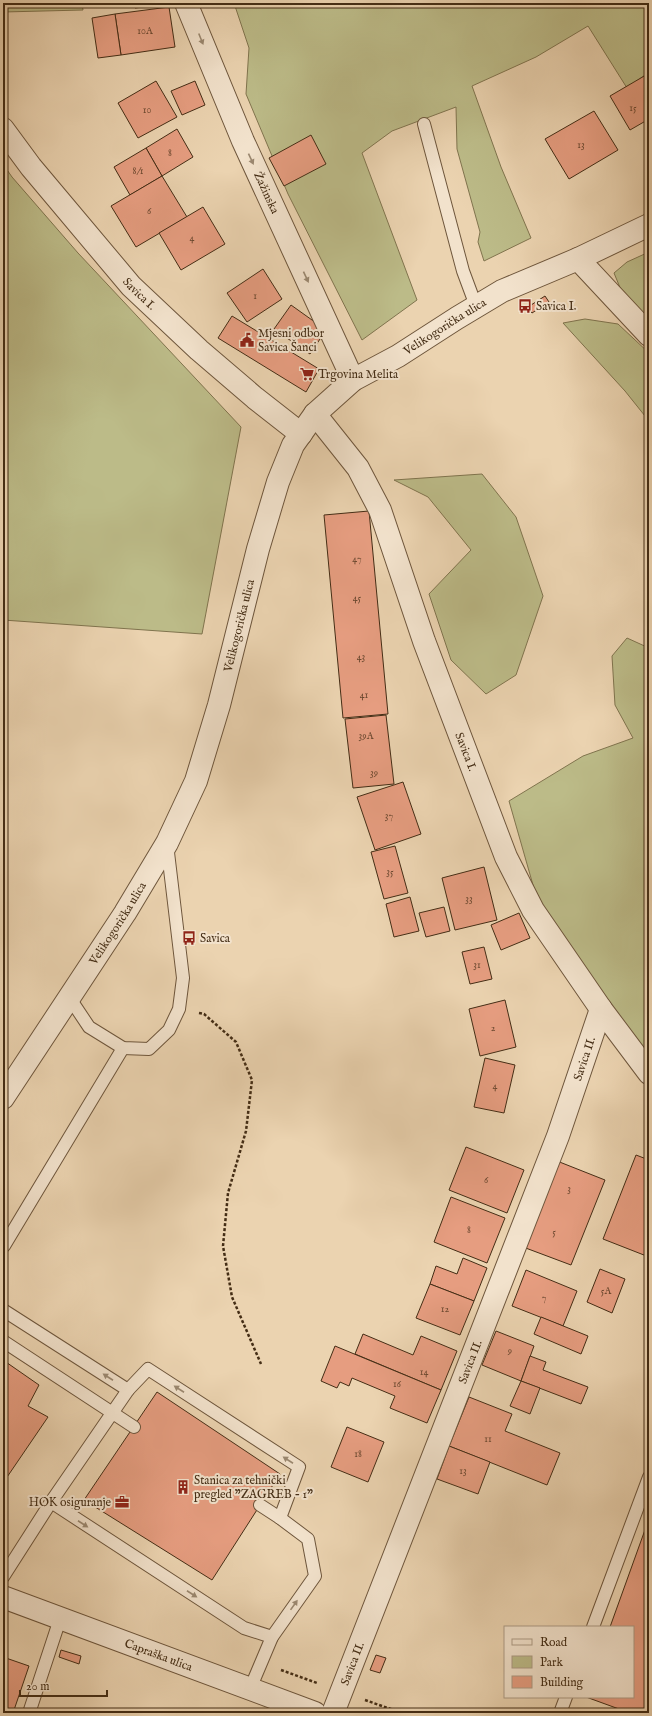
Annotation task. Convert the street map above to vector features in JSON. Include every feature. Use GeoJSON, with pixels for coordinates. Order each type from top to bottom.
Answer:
{"type":"FeatureCollection","features":[{"type":"Feature","properties":{"kind":"street","name":"Žažinska"},"geometry":{"type":"LineString","coordinates":[[186,3],[242,141],[353,380]]}},
{"type":"Feature","properties":{"kind":"street","name":"Savica I."},"geometry":{"type":"LineString","coordinates":[[3,129],[31,168],[131,286],[199,350],[255,398],[302,434]]}},
{"type":"Feature","properties":{"kind":"street","name":"Velikogorička ulica"},"geometry":{"type":"LineString","coordinates":[[3,1098],[125,913],[167,842],[196,781],[219,705],[258,549],[286,460],[293,445],[315,414],[353,380],[398,356],[502,291],[578,259],[649,225]]}},
{"type":"Feature","properties":{"kind":"street"},"geometry":{"type":"LineString","coordinates":[[578,259],[649,335]]}},
{"type":"Feature","properties":{"kind":"street","name":"Savica I."},"geometry":{"type":"LineString","coordinates":[[315,414],[358,468],[380,510],[424,641],[506,857],[533,910],[601,1009],[649,1074]]}},
{"type":"Feature","properties":{"kind":"street","name":"Savica II."},"geometry":{"type":"LineString","coordinates":[[333,1713],[558,1136],[601,1009]]}},
{"type":"Feature","properties":{"kind":"street","name":"Capraška ulica"},"geometry":{"type":"LineString","coordinates":[[3,1597],[315,1713]]}},
{"type":"Feature","properties":{"kind":"lane"},"geometry":{"type":"LineString","coordinates":[[424,124],[463,271],[476,306]]}},
{"type":"Feature","properties":{"kind":"lane"},"geometry":{"type":"LineString","coordinates":[[69,997],[89,1028],[124,1048],[149,1049],[169,1030],[179,1009],[183,978],[167,842]]}},
{"type":"Feature","properties":{"kind":"lane"},"geometry":{"type":"LineString","coordinates":[[4,1246],[124,1048]]}},
{"type":"Feature","properties":{"kind":"lane"},"geometry":{"type":"LineString","coordinates":[[3,1310],[128,1390]]}},
{"type":"Feature","properties":{"kind":"lane"},"geometry":{"type":"LineString","coordinates":[[3,1341],[134,1427]]}},
{"type":"Feature","properties":{"kind":"lane"},"geometry":{"type":"LineString","coordinates":[[3,1577],[51,1502],[128,1390],[148,1369],[299,1467],[280,1518]]}},
{"type":"Feature","properties":{"kind":"lane"},"geometry":{"type":"LineString","coordinates":[[592,1626],[649,1477]]}},
{"type":"Feature","properties":{"kind":"lane"},"geometry":{"type":"LineString","coordinates":[[51,1502],[244,1628],[272,1637]]}},
{"type":"Feature","properties":{"kind":"lane"},"geometry":{"type":"LineString","coordinates":[[250,1689],[272,1637],[315,1576],[308,1539],[260,1505]]}},
{"type":"Feature","properties":{"kind":"lane"},"geometry":{"type":"LineString","coordinates":[[29,1713],[60,1619]]}},
{"type":"Feature","properties":{"kind":"lane"},"geometry":{"type":"LineString","coordinates":[[560,1713],[566,1698]]}},
{"type":"Feature","properties":{"kind":"path"},"geometry":{"type":"LineString","coordinates":[[179,1009],[204,1014],[236,1042],[252,1080],[246,1131],[228,1193],[223,1246],[232,1297],[261,1364]]}},
{"type":"Feature","properties":{"kind":"green space"},"geometry":{"type":"Polygon","coordinates":[[[3,3],[82,3],[83,10],[3,12],[3,3]]]}},
{"type":"Feature","properties":{"kind":"green space"},"geometry":{"type":"Polygon","coordinates":[[[234,3],[649,3],[649,72],[627,88],[588,26],[536,57],[472,86],[501,167],[531,238],[484,261],[478,242],[480,232],[457,149],[456,107],[392,131],[362,153],[417,300],[362,340],[288,194],[246,94],[249,48],[234,3]]]}},
{"type":"Feature","properties":{"kind":"green space"},"geometry":{"type":"Polygon","coordinates":[[[3,164],[12,177],[78,253],[241,427],[202,634],[3,620],[3,164]]]}},
{"type":"Feature","properties":{"kind":"green space"},"geometry":{"type":"Polygon","coordinates":[[[649,252],[649,324],[621,290],[614,273],[627,262],[649,252]]]}},
{"type":"Feature","properties":{"kind":"green space"},"geometry":{"type":"Polygon","coordinates":[[[585,319],[618,324],[649,353],[649,421],[625,391],[563,323],[585,319]]]}},
{"type":"Feature","properties":{"kind":"green space"},"geometry":{"type":"Polygon","coordinates":[[[482,474],[516,517],[543,596],[516,675],[486,694],[451,660],[429,594],[471,550],[428,497],[394,480],[482,474]]]}},
{"type":"Feature","properties":{"kind":"green space"},"geometry":{"type":"Polygon","coordinates":[[[627,638],[649,648],[649,1060],[537,899],[509,801],[583,756],[633,738],[615,705],[612,656],[627,638]]]}},
{"type":"Feature","properties":{"kind":"building"},"geometry":{"type":"Polygon","coordinates":[[[134,3],[168,3],[168,4],[135,8],[134,3]]]}},
{"type":"Feature","properties":{"kind":"building"},"geometry":{"type":"Polygon","coordinates":[[[169,7],[175,47],[121,55],[115,14],[169,7]]]}},
{"type":"Feature","properties":{"kind":"building"},"geometry":{"type":"Polygon","coordinates":[[[115,14],[121,55],[98,58],[92,18],[115,14]]]}},
{"type":"Feature","properties":{"kind":"building"},"geometry":{"type":"Polygon","coordinates":[[[646,75],[649,80],[649,119],[630,130],[610,96],[646,75]]]}},
{"type":"Feature","properties":{"kind":"building"},"geometry":{"type":"Polygon","coordinates":[[[156,81],[177,117],[138,138],[118,103],[156,81]]]}},
{"type":"Feature","properties":{"kind":"building"},"geometry":{"type":"Polygon","coordinates":[[[195,81],[205,105],[182,115],[171,91],[195,81]]]}},
{"type":"Feature","properties":{"kind":"building"},"geometry":{"type":"Polygon","coordinates":[[[594,111],[618,150],[569,179],[545,139],[594,111]]]}},
{"type":"Feature","properties":{"kind":"building"},"geometry":{"type":"Polygon","coordinates":[[[177,129],[193,157],[162,176],[146,148],[177,129]]]}},
{"type":"Feature","properties":{"kind":"building"},"geometry":{"type":"Polygon","coordinates":[[[311,135],[326,164],[284,186],[269,158],[311,135]]]}},
{"type":"Feature","properties":{"kind":"building"},"geometry":{"type":"Polygon","coordinates":[[[146,148],[162,176],[130,195],[114,167],[146,148]]]}},
{"type":"Feature","properties":{"kind":"building"},"geometry":{"type":"Polygon","coordinates":[[[162,176],[187,217],[136,247],[111,206],[162,176]]]}},
{"type":"Feature","properties":{"kind":"building"},"geometry":{"type":"Polygon","coordinates":[[[203,207],[225,244],[181,270],[159,233],[203,207]]]}},
{"type":"Feature","properties":{"kind":"building"},"geometry":{"type":"Polygon","coordinates":[[[263,269],[282,299],[247,322],[227,293],[263,269]]]}},
{"type":"Feature","properties":{"kind":"building"},"geometry":{"type":"Polygon","coordinates":[[[545,296],[549,302],[532,313],[528,307],[545,296]]]}},
{"type":"Feature","properties":{"kind":"building"},"geometry":{"type":"Polygon","coordinates":[[[291,305],[326,330],[310,354],[274,329],[291,305]]]}},
{"type":"Feature","properties":{"kind":"building"},"geometry":{"type":"Polygon","coordinates":[[[232,316],[319,369],[306,392],[218,338],[232,316]]]}},
{"type":"Feature","properties":{"kind":"building"},"geometry":{"type":"Polygon","coordinates":[[[369,511],[388,714],[343,718],[324,515],[369,511]]]}},
{"type":"Feature","properties":{"kind":"building"},"geometry":{"type":"Polygon","coordinates":[[[386,715],[394,784],[353,788],[345,719],[386,715]]]}},
{"type":"Feature","properties":{"kind":"building"},"geometry":{"type":"Polygon","coordinates":[[[403,782],[421,834],[375,850],[357,797],[403,782]]]}},
{"type":"Feature","properties":{"kind":"building"},"geometry":{"type":"Polygon","coordinates":[[[395,846],[408,893],[384,899],[371,852],[395,846]]]}},
{"type":"Feature","properties":{"kind":"building"},"geometry":{"type":"Polygon","coordinates":[[[484,867],[497,920],[455,930],[442,878],[484,867]]]}},
{"type":"Feature","properties":{"kind":"building"},"geometry":{"type":"Polygon","coordinates":[[[410,897],[419,931],[394,937],[386,904],[410,897]]]}},
{"type":"Feature","properties":{"kind":"building"},"geometry":{"type":"Polygon","coordinates":[[[444,907],[450,931],[426,937],[419,913],[444,907]]]}},
{"type":"Feature","properties":{"kind":"building"},"geometry":{"type":"Polygon","coordinates":[[[519,913],[530,938],[501,950],[491,925],[519,913]]]}},
{"type":"Feature","properties":{"kind":"building"},"geometry":{"type":"Polygon","coordinates":[[[484,947],[492,979],[470,984],[462,952],[484,947]]]}},
{"type":"Feature","properties":{"kind":"building"},"geometry":{"type":"Polygon","coordinates":[[[505,1000],[516,1047],[480,1056],[469,1009],[505,1000]]]}},
{"type":"Feature","properties":{"kind":"building"},"geometry":{"type":"Polygon","coordinates":[[[485,1058],[515,1065],[504,1113],[474,1107],[485,1058]]]}},
{"type":"Feature","properties":{"kind":"building"},"geometry":{"type":"Polygon","coordinates":[[[466,1147],[524,1170],[507,1213],[449,1190],[466,1147]]]}},
{"type":"Feature","properties":{"kind":"building"},"geometry":{"type":"Polygon","coordinates":[[[636,1155],[649,1160],[649,1257],[603,1239],[636,1155]]]}},
{"type":"Feature","properties":{"kind":"building"},"geometry":{"type":"Polygon","coordinates":[[[557,1161],[605,1180],[571,1265],[523,1247],[557,1161]]]}},
{"type":"Feature","properties":{"kind":"building"},"geometry":{"type":"Polygon","coordinates":[[[451,1197],[505,1218],[487,1263],[434,1242],[451,1197]]]}},
{"type":"Feature","properties":{"kind":"building"},"geometry":{"type":"Polygon","coordinates":[[[463,1258],[487,1268],[474,1301],[430,1284],[436,1266],[457,1274],[463,1258]]]}},
{"type":"Feature","properties":{"kind":"building"},"geometry":{"type":"Polygon","coordinates":[[[600,1269],[625,1279],[612,1313],[587,1302],[600,1269]]]}},
{"type":"Feature","properties":{"kind":"building"},"geometry":{"type":"Polygon","coordinates":[[[526,1270],[577,1291],[563,1326],[512,1306],[526,1270]]]}},
{"type":"Feature","properties":{"kind":"building"},"geometry":{"type":"Polygon","coordinates":[[[430,1284],[474,1301],[460,1335],[416,1318],[430,1284]]]}},
{"type":"Feature","properties":{"kind":"building"},"geometry":{"type":"Polygon","coordinates":[[[541,1317],[588,1336],[581,1354],[534,1334],[541,1317]]]}},
{"type":"Feature","properties":{"kind":"building"},"geometry":{"type":"Polygon","coordinates":[[[496,1331],[534,1346],[521,1381],[482,1365],[496,1331]]]}},
{"type":"Feature","properties":{"kind":"building"},"geometry":{"type":"Polygon","coordinates":[[[363,1334],[413,1355],[421,1336],[457,1351],[441,1390],[355,1354],[363,1334]]]}},
{"type":"Feature","properties":{"kind":"building"},"geometry":{"type":"Polygon","coordinates":[[[335,1346],[441,1390],[427,1423],[390,1408],[395,1396],[352,1378],[349,1386],[340,1382],[337,1388],[321,1381],[335,1346]]]}},
{"type":"Feature","properties":{"kind":"building"},"geometry":{"type":"Polygon","coordinates":[[[530,1356],[546,1362],[543,1370],[588,1387],[581,1404],[521,1381],[530,1356]]]}},
{"type":"Feature","properties":{"kind":"building"},"geometry":{"type":"Polygon","coordinates":[[[3,1360],[39,1385],[28,1406],[48,1417],[3,1483],[3,1360]]]}},
{"type":"Feature","properties":{"kind":"building"},"geometry":{"type":"Polygon","coordinates":[[[521,1381],[540,1388],[530,1414],[510,1406],[521,1381]]]}},
{"type":"Feature","properties":{"kind":"building","name":"Stanica za tehnički pregled \"ZAGREB - 1\""},"geometry":{"type":"Polygon","coordinates":[[[157,1392],[280,1474],[212,1580],[84,1500],[157,1392]]]}},
{"type":"Feature","properties":{"kind":"building"},"geometry":{"type":"Polygon","coordinates":[[[469,1397],[512,1414],[505,1431],[560,1453],[547,1485],[449,1446],[469,1397]]]}},
{"type":"Feature","properties":{"kind":"building"},"geometry":{"type":"Polygon","coordinates":[[[347,1427],[384,1442],[368,1482],[331,1467],[347,1427]]]}},
{"type":"Feature","properties":{"kind":"building"},"geometry":{"type":"Polygon","coordinates":[[[449,1446],[490,1462],[478,1494],[437,1479],[449,1446]]]}},
{"type":"Feature","properties":{"kind":"building"},"geometry":{"type":"Polygon","coordinates":[[[646,1527],[649,1528],[649,1713],[630,1713],[589,1698],[634,1698],[634,1626],[610,1626],[646,1527]]]}},
{"type":"Feature","properties":{"kind":"building"},"geometry":{"type":"Polygon","coordinates":[[[61,1650],[81,1656],[79,1664],[59,1657],[61,1650]]]}},
{"type":"Feature","properties":{"kind":"building"},"geometry":{"type":"Polygon","coordinates":[[[376,1655],[386,1658],[380,1673],[370,1670],[376,1655]]]}},
{"type":"Feature","properties":{"kind":"building"},"geometry":{"type":"Polygon","coordinates":[[[3,1657],[29,1666],[13,1713],[3,1713],[3,1657]]]}},
{"type":"Feature","properties":{"kind":"place","name":"Savica I."},"geometry":{"type":"Point","coordinates":[525,306]}},
{"type":"Feature","properties":{"kind":"place","name":"Mjesni odbor Savica Šanci"},"geometry":{"type":"Point","coordinates":[247,340]}},
{"type":"Feature","properties":{"kind":"place","name":"Trgovina Melita"},"geometry":{"type":"Point","coordinates":[307,374]}},
{"type":"Feature","properties":{"kind":"place","name":"Savica"},"geometry":{"type":"Point","coordinates":[189,938]}},
{"type":"Feature","properties":{"kind":"place","name":"Stanica za tehnički pregled \"ZAGREB - 1\""},"geometry":{"type":"Point","coordinates":[183,1487]}},
{"type":"Feature","properties":{"kind":"place","name":"HOK osiguranje"},"geometry":{"type":"Point","coordinates":[122,1502]}}]}
